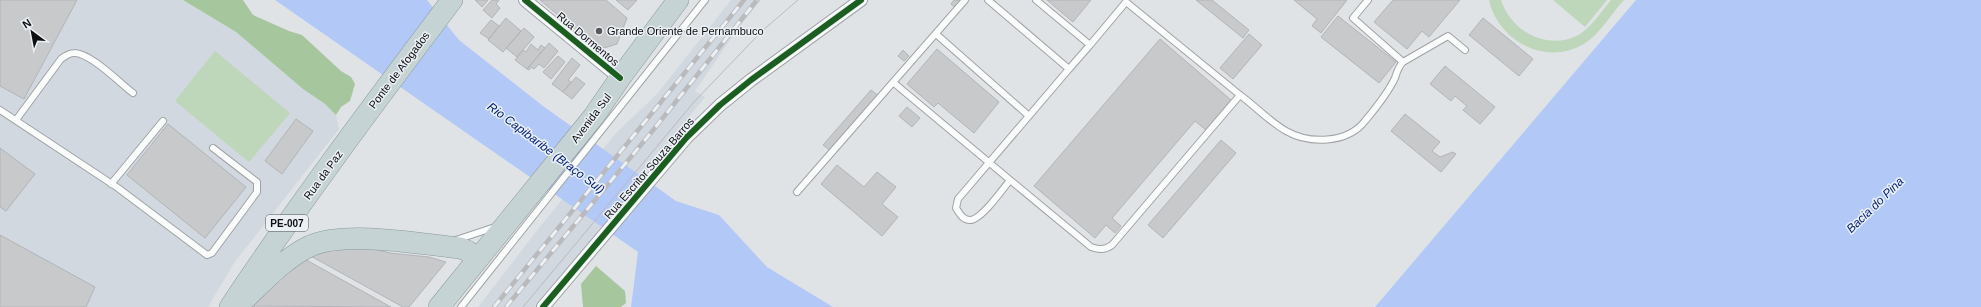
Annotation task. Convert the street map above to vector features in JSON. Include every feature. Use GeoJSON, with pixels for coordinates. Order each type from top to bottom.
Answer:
{"type":"FeatureCollection","features":[{"type":"Feature","properties":{"kind":"highway","name":"Ponte de Afogados"},"geometry":{"type":"LineString","coordinates":[[347,141],[452,0]]}},
{"type":"Feature","properties":{"kind":"highway","name":"Avenida Sul"},"geometry":{"type":"LineString","coordinates":[[439,307],[509,222],[533,209],[600,120],[620,78],[678,0]]}},
{"type":"Feature","properties":{"kind":"highway","name":"Rua da Paz"},"geometry":{"type":"LineString","coordinates":[[230,307],[270,248],[347,141]]}},
{"type":"Feature","properties":{"kind":"highway"},"geometry":{"type":"LineString","coordinates":[[236,307],[284,263],[311,246],[328,241],[360,239],[435,245],[468,250],[474,256],[475,262]]}},
{"type":"Feature","properties":{"kind":"street","name":"Rua Dormentos"},"geometry":{"type":"LineString","coordinates":[[525,0],[620,78]]}},
{"type":"Feature","properties":{"kind":"street","name":"Rua Escritor Souza Barros"},"geometry":{"type":"LineString","coordinates":[[543,307],[686,138],[751,80],[861,0]]}},
{"type":"Feature","properties":{"kind":"lane"},"geometry":{"type":"LineString","coordinates":[[600,120],[705,0]]}},
{"type":"Feature","properties":{"kind":"lane"},"geometry":{"type":"LineString","coordinates":[[797,192],[965,0]]}},
{"type":"Feature","properties":{"kind":"lane"},"geometry":{"type":"LineString","coordinates":[[988,0],[1069,69]]}},
{"type":"Feature","properties":{"kind":"lane"},"geometry":{"type":"LineString","coordinates":[[1036,0],[1090,45]]}},
{"type":"Feature","properties":{"kind":"lane"},"geometry":{"type":"LineString","coordinates":[[1368,0],[1353,18],[1403,62]]}},
{"type":"Feature","properties":{"kind":"lane"},"geometry":{"type":"LineString","coordinates":[[1010,180],[979,217],[970,220],[962,217],[956,208],[958,199],[1127,1],[1240,95],[1285,130],[1302,138],[1327,140],[1346,136],[1364,123],[1394,79],[1398,68],[1403,62],[1448,36],[1465,50]]}},
{"type":"Feature","properties":{"kind":"lane"},"geometry":{"type":"LineString","coordinates":[[936,34],[1029,116]]}},
{"type":"Feature","properties":{"kind":"lane"},"geometry":{"type":"LineString","coordinates":[[16,120],[61,59],[67,54],[75,53],[85,55],[133,92]]}},
{"type":"Feature","properties":{"kind":"lane"},"geometry":{"type":"LineString","coordinates":[[894,82],[989,163],[1091,247],[1098,250],[1105,250],[1112,245],[1240,95]]}},
{"type":"Feature","properties":{"kind":"lane"},"geometry":{"type":"LineString","coordinates":[[0,110],[111,184],[207,255],[212,253],[257,192],[258,186],[257,182],[213,148]]}},
{"type":"Feature","properties":{"kind":"lane"},"geometry":{"type":"LineString","coordinates":[[111,184],[163,121]]}},
{"type":"Feature","properties":{"kind":"lane"},"geometry":{"type":"LineString","coordinates":[[461,307],[533,209]]}},
{"type":"Feature","properties":{"kind":"lane"},"geometry":{"type":"LineString","coordinates":[[435,245],[469,237],[509,222]]}},
{"type":"Feature","properties":{"kind":"shaded area"},"geometry":{"type":"Polygon","coordinates":[[[0,0],[183,0],[236,32],[303,89],[325,104],[336,115],[339,129],[234,263],[208,307],[0,307],[0,0]]]}},
{"type":"Feature","properties":{"kind":"shaded area"},"geometry":{"type":"Polygon","coordinates":[[[731,0],[761,0],[737,30],[695,91],[705,97],[562,276],[535,307],[478,307],[535,233],[617,132],[657,94],[731,0]]]}},
{"type":"Feature","properties":{"kind":"green space"},"geometry":{"type":"Polygon","coordinates":[[[183,0],[243,0],[253,15],[289,31],[302,35],[341,71],[351,77],[355,84],[350,101],[341,107],[336,115],[325,104],[303,89],[236,32],[183,0]]]}},
{"type":"Feature","properties":{"kind":"green space"},"geometry":{"type":"Polygon","coordinates":[[[1489,0],[1501,0],[1513,21],[1522,30],[1544,40],[1556,41],[1568,39],[1580,34],[1593,23],[1611,0],[1624,0],[1594,36],[1588,41],[1567,51],[1553,52],[1538,51],[1512,37],[1502,27],[1494,14],[1489,0]]]}},
{"type":"Feature","properties":{"kind":"green space"},"geometry":{"type":"Polygon","coordinates":[[[1553,0],[1607,0],[1585,27],[1553,0]]]}},
{"type":"Feature","properties":{"kind":"green space"},"geometry":{"type":"Polygon","coordinates":[[[215,51],[290,113],[249,162],[175,101],[215,51]]]}},
{"type":"Feature","properties":{"kind":"green space"},"geometry":{"type":"Polygon","coordinates":[[[596,266],[625,291],[626,303],[621,307],[583,307],[581,284],[596,266]]]}},
{"type":"Feature","properties":{"kind":"water","name":"Rio Capibaribe (Braço Sul)"},"geometry":{"type":"Polygon","coordinates":[[[275,0],[427,0],[459,40],[543,106],[676,201],[719,215],[767,267],[833,307],[631,307],[638,252],[275,0]]]}},
{"type":"Feature","properties":{"kind":"water","name":"Bacia do Pina"},"geometry":{"type":"Polygon","coordinates":[[[1636,0],[1981,0],[1981,307],[1375,307],[1636,0]]]}},
{"type":"Feature","properties":{"kind":"building"},"geometry":{"type":"Polygon","coordinates":[[[0,0],[77,0],[24,99],[0,86],[0,0]]]}},
{"type":"Feature","properties":{"kind":"building"},"geometry":{"type":"Polygon","coordinates":[[[475,0],[488,0],[482,7],[475,0]]]}},
{"type":"Feature","properties":{"kind":"building"},"geometry":{"type":"Polygon","coordinates":[[[492,0],[499,0],[496,4],[500,8],[492,18],[483,10],[492,0]]]}},
{"type":"Feature","properties":{"kind":"building","name":"Grande Oriente de Pernambuco"},"geometry":{"type":"Polygon","coordinates":[[[540,0],[606,0],[627,18],[617,44],[604,48],[596,47],[540,0]]]}},
{"type":"Feature","properties":{"kind":"building"},"geometry":{"type":"Polygon","coordinates":[[[616,0],[637,0],[628,10],[616,0]]]}},
{"type":"Feature","properties":{"kind":"building"},"geometry":{"type":"Polygon","coordinates":[[[954,0],[964,0],[957,9],[951,4],[954,0]]]}},
{"type":"Feature","properties":{"kind":"building"},"geometry":{"type":"Polygon","coordinates":[[[1047,0],[1091,0],[1073,22],[1047,0]]]}},
{"type":"Feature","properties":{"kind":"building"},"geometry":{"type":"Polygon","coordinates":[[[1196,0],[1212,0],[1249,30],[1243,38],[1196,0]]]}},
{"type":"Feature","properties":{"kind":"building"},"geometry":{"type":"Polygon","coordinates":[[[1294,0],[1347,0],[1321,33],[1312,26],[1317,19],[1294,0]]]}},
{"type":"Feature","properties":{"kind":"building"},"geometry":{"type":"Polygon","coordinates":[[[1393,0],[1460,0],[1429,37],[1422,31],[1407,49],[1374,22],[1393,0]]]}},
{"type":"Feature","properties":{"kind":"building"},"geometry":{"type":"Polygon","coordinates":[[[1338,16],[1396,62],[1379,83],[1321,37],[1338,16]]]}},
{"type":"Feature","properties":{"kind":"building"},"geometry":{"type":"Polygon","coordinates":[[[506,18],[521,31],[503,52],[488,40],[506,18]]]}},
{"type":"Feature","properties":{"kind":"building"},"geometry":{"type":"Polygon","coordinates":[[[1483,18],[1533,59],[1519,76],[1469,35],[1483,18]]]}},
{"type":"Feature","properties":{"kind":"building"},"geometry":{"type":"Polygon","coordinates":[[[491,20],[499,26],[489,39],[480,33],[491,20]]]}},
{"type":"Feature","properties":{"kind":"building"},"geometry":{"type":"Polygon","coordinates":[[[524,28],[534,37],[517,57],[506,48],[524,28]]]}},
{"type":"Feature","properties":{"kind":"building"},"geometry":{"type":"Polygon","coordinates":[[[1249,34],[1262,45],[1233,79],[1220,68],[1249,34]]]}},
{"type":"Feature","properties":{"kind":"building"},"geometry":{"type":"Polygon","coordinates":[[[1160,39],[1231,100],[1206,130],[1195,121],[1112,218],[1121,226],[1115,233],[1106,225],[1095,238],[1034,186],[1160,39]]]}},
{"type":"Feature","properties":{"kind":"building"},"geometry":{"type":"Polygon","coordinates":[[[549,43],[558,51],[544,68],[539,64],[534,69],[531,67],[529,70],[527,69],[549,43]]]}},
{"type":"Feature","properties":{"kind":"building"},"geometry":{"type":"Polygon","coordinates":[[[531,44],[538,50],[541,45],[545,48],[527,69],[515,60],[523,50],[526,52],[531,44]]]}},
{"type":"Feature","properties":{"kind":"building"},"geometry":{"type":"Polygon","coordinates":[[[937,49],[999,102],[974,133],[938,103],[934,107],[907,84],[937,49]]]}},
{"type":"Feature","properties":{"kind":"building"},"geometry":{"type":"Polygon","coordinates":[[[903,50],[909,56],[904,61],[898,56],[903,50]]]}},
{"type":"Feature","properties":{"kind":"building"},"geometry":{"type":"Polygon","coordinates":[[[558,56],[565,62],[551,79],[543,72],[558,56]]]}},
{"type":"Feature","properties":{"kind":"building"},"geometry":{"type":"Polygon","coordinates":[[[572,58],[580,65],[568,80],[571,82],[563,92],[552,84],[572,58]]]}},
{"type":"Feature","properties":{"kind":"building"},"geometry":{"type":"Polygon","coordinates":[[[1445,66],[1495,107],[1480,124],[1463,110],[1467,106],[1455,96],[1451,101],[1430,84],[1445,66]]]}},
{"type":"Feature","properties":{"kind":"building"},"geometry":{"type":"Polygon","coordinates":[[[576,77],[585,84],[572,99],[563,92],[576,77]]]}},
{"type":"Feature","properties":{"kind":"building"},"geometry":{"type":"Polygon","coordinates":[[[871,90],[880,97],[832,152],[823,145],[871,90]]]}},
{"type":"Feature","properties":{"kind":"building"},"geometry":{"type":"Polygon","coordinates":[[[907,107],[920,118],[912,127],[899,116],[907,107]]]}},
{"type":"Feature","properties":{"kind":"building"},"geometry":{"type":"Polygon","coordinates":[[[1405,114],[1440,142],[1432,151],[1440,157],[1453,152],[1456,154],[1441,172],[1391,131],[1405,114]]]}},
{"type":"Feature","properties":{"kind":"building"},"geometry":{"type":"Polygon","coordinates":[[[296,119],[313,131],[282,174],[265,161],[296,119]]]}},
{"type":"Feature","properties":{"kind":"building"},"geometry":{"type":"Polygon","coordinates":[[[168,124],[246,187],[205,238],[127,175],[168,124]]]}},
{"type":"Feature","properties":{"kind":"building"},"geometry":{"type":"Polygon","coordinates":[[[1221,140],[1236,153],[1163,238],[1148,225],[1221,140]]]}},
{"type":"Feature","properties":{"kind":"building"},"geometry":{"type":"Polygon","coordinates":[[[0,148],[35,174],[6,211],[0,207],[0,148]]]}},
{"type":"Feature","properties":{"kind":"building"},"geometry":{"type":"Polygon","coordinates":[[[837,165],[864,187],[877,172],[896,187],[882,204],[898,217],[882,236],[821,184],[837,165]]]}},
{"type":"Feature","properties":{"kind":"building"},"geometry":{"type":"Polygon","coordinates":[[[0,235],[95,287],[86,307],[0,307],[0,235]]]}},
{"type":"Feature","properties":{"kind":"building"},"geometry":{"type":"Polygon","coordinates":[[[360,245],[390,253],[429,257],[446,262],[409,307],[403,307],[307,254],[360,245]]]}},
{"type":"Feature","properties":{"kind":"building"},"geometry":{"type":"Polygon","coordinates":[[[301,257],[391,307],[250,306],[301,257]]]}},
{"type":"Feature","properties":{"kind":"tram line"},"geometry":{"type":"LineString","coordinates":[[523,307],[694,102],[762,31],[798,0]]}},
{"type":"Feature","properties":{"kind":"railway"},"geometry":{"type":"LineString","coordinates":[[494,307],[744,0]]}},
{"type":"Feature","properties":{"kind":"railway"},"geometry":{"type":"LineString","coordinates":[[506,307],[650,134],[757,0]]}},
{"type":"Feature","properties":{"kind":"cycle path"},"geometry":{"type":"LineString","coordinates":[[525,0],[620,78]]}},
{"type":"Feature","properties":{"kind":"cycle path"},"geometry":{"type":"LineString","coordinates":[[543,307],[686,138],[720,105],[751,80],[861,0]]}},
{"type":"Feature","properties":{"kind":"place","name":"Grande Oriente de Pernambuco"},"geometry":{"type":"Point","coordinates":[599,31]}}]}
